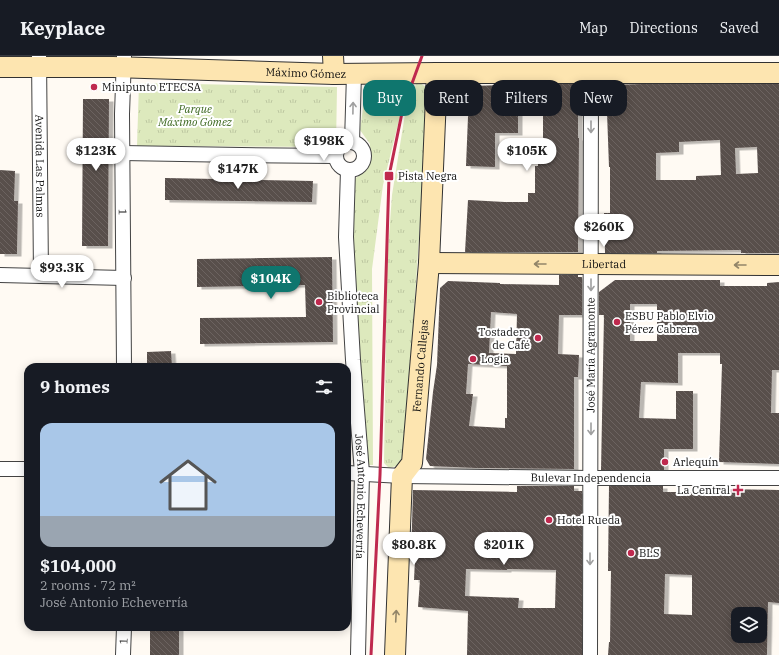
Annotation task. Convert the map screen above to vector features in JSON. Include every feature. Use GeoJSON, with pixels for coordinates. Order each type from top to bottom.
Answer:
{"type":"FeatureCollection","features":[{"type":"Feature","properties":{"kind":"street","name":"Máximo Gómez"},"geometry":{"type":"LineString","coordinates":[[0,67],[39,62],[113,67],[124,62],[333,65],[354,74],[437,73],[591,65],[779,73]]}},
{"type":"Feature","properties":{"kind":"street","name":"Avenida Las Palmas"},"geometry":{"type":"LineString","coordinates":[[39,62],[41,276]]}},
{"type":"Feature","properties":{"kind":"street","name":"1"},"geometry":{"type":"LineString","coordinates":[[124,62],[122,114],[124,363]]}},
{"type":"Feature","properties":{"kind":"street","name":"José María Agramonte"},"geometry":{"type":"LineString","coordinates":[[590,655],[591,65]]}},
{"type":"Feature","properties":{"kind":"street","name":"Fernando Callejas"},"geometry":{"type":"LineString","coordinates":[[394,655],[402,476],[412,463],[429,263],[437,73]]}},
{"type":"Feature","properties":{"kind":"street"},"geometry":{"type":"LineString","coordinates":[[352,142],[354,74]]}},
{"type":"Feature","properties":{"kind":"street"},"geometry":{"type":"LineString","coordinates":[[347,142],[352,142],[362,148],[365,159],[363,164],[358,168],[348,170],[339,165],[336,156],[339,147],[347,142]]}},
{"type":"Feature","properties":{"kind":"street"},"geometry":{"type":"LineString","coordinates":[[122,153],[336,156]]}},
{"type":"Feature","properties":{"kind":"street","name":"José Antonio Echeverría"},"geometry":{"type":"LineString","coordinates":[[348,170],[346,237],[353,360],[362,474],[358,655]]}},
{"type":"Feature","properties":{"kind":"street","name":"Libertad"},"geometry":{"type":"LineString","coordinates":[[429,263],[779,265]]}},
{"type":"Feature","properties":{"kind":"street"},"geometry":{"type":"LineString","coordinates":[[0,275],[124,278]]}},
{"type":"Feature","properties":{"kind":"street"},"geometry":{"type":"LineString","coordinates":[[0,469],[24,469]]}},
{"type":"Feature","properties":{"kind":"street","name":"Bulevar Independencia"},"geometry":{"type":"LineString","coordinates":[[351,473],[402,476],[779,478]]}},
{"type":"Feature","properties":{"kind":"street","name":"1"},"geometry":{"type":"LineString","coordinates":[[123,655],[124,631]]}},
{"type":"Feature","properties":{"kind":"green space"},"geometry":{"type":"Polygon","coordinates":[[[417,81],[424,86],[424,116],[427,116],[404,461],[400,465],[389,468],[384,463],[387,263],[392,195],[405,116],[416,116],[417,81]]]}},
{"type":"Feature","properties":{"kind":"green space","name":"Parque Máximo Gómez"},"geometry":{"type":"Polygon","coordinates":[[[139,83],[337,87],[336,147],[137,146],[139,83]]]}},
{"type":"Feature","properties":{"kind":"green space"},"geometry":{"type":"Polygon","coordinates":[[[363,108],[363,116],[400,116],[383,185],[372,269],[373,465],[368,465],[351,252],[355,179],[369,165],[370,144],[360,130],[363,108]]]}},
{"type":"Feature","properties":{"kind":"building"},"geometry":{"type":"Polygon","coordinates":[[[562,84],[570,84],[570,116],[578,116],[578,252],[465,252],[468,200],[528,202],[528,193],[535,193],[535,166],[538,166],[538,138],[543,138],[543,116],[562,116],[562,84]]]}},
{"type":"Feature","properties":{"kind":"building"},"geometry":{"type":"Polygon","coordinates":[[[627,84],[779,84],[779,253],[741,253],[741,250],[605,253],[604,213],[610,213],[607,116],[627,116],[627,84]],[[720,140],[679,142],[679,152],[656,153],[656,180],[696,180],[696,176],[721,175],[720,140]],[[757,147],[735,148],[736,174],[758,173],[757,147]]]}},
{"type":"Feature","properties":{"kind":"building"},"geometry":{"type":"Polygon","coordinates":[[[491,85],[491,116],[518,116],[518,133],[495,133],[495,167],[466,166],[468,116],[483,116],[483,86],[491,85]]]}},
{"type":"Feature","properties":{"kind":"building"},"geometry":{"type":"Polygon","coordinates":[[[83,99],[109,99],[108,246],[82,246],[83,99]]]}},
{"type":"Feature","properties":{"kind":"building"},"geometry":{"type":"Polygon","coordinates":[[[0,170],[15,171],[14,201],[18,201],[17,254],[0,254],[0,170]]]}},
{"type":"Feature","properties":{"kind":"building"},"geometry":{"type":"Polygon","coordinates":[[[165,178],[313,181],[312,202],[165,200],[165,178]]]}},
{"type":"Feature","properties":{"kind":"building","name":"Biblioteca Provincial"},"geometry":{"type":"Polygon","coordinates":[[[332,257],[333,342],[200,344],[200,318],[306,317],[305,285],[197,287],[197,259],[332,257]]]}},
{"type":"Feature","properties":{"kind":"building"},"geometry":{"type":"Polygon","coordinates":[[[559,275],[578,275],[578,277],[582,277],[582,315],[559,315],[558,354],[579,355],[578,377],[574,377],[574,469],[430,466],[426,459],[437,365],[440,288],[448,281],[559,285],[559,275]],[[491,312],[489,353],[516,354],[517,314],[491,312]],[[468,364],[466,394],[473,394],[469,426],[505,428],[505,418],[507,418],[507,366],[468,364]]]}},
{"type":"Feature","properties":{"kind":"building"},"geometry":{"type":"Polygon","coordinates":[[[615,280],[720,280],[720,286],[767,286],[767,283],[779,282],[779,370],[772,370],[771,413],[779,413],[779,464],[719,462],[722,364],[720,364],[720,353],[678,353],[678,383],[641,382],[639,418],[676,419],[676,391],[693,391],[693,449],[664,449],[664,470],[601,470],[604,315],[599,315],[599,292],[615,280]],[[630,304],[630,341],[657,341],[657,304],[630,304]]]}},
{"type":"Feature","properties":{"kind":"building"},"geometry":{"type":"Polygon","coordinates":[[[171,351],[172,363],[147,363],[147,352],[171,351]]]}},
{"type":"Feature","properties":{"kind":"building"},"geometry":{"type":"Polygon","coordinates":[[[517,486],[574,486],[574,491],[582,491],[582,655],[467,655],[468,611],[418,607],[420,580],[414,580],[415,559],[411,559],[413,490],[517,492],[517,486]],[[466,569],[465,596],[519,598],[518,608],[555,608],[556,570],[466,569]]]}},
{"type":"Feature","properties":{"kind":"building"},"geometry":{"type":"Polygon","coordinates":[[[609,486],[663,486],[663,492],[722,492],[722,489],[779,490],[779,603],[768,602],[767,655],[608,655],[610,642],[611,571],[608,571],[609,486]],[[665,574],[664,614],[692,615],[692,575],[665,574]]]}},
{"type":"Feature","properties":{"kind":"building"},"geometry":{"type":"Polygon","coordinates":[[[150,631],[179,631],[179,655],[150,655],[150,631]]]}},
{"type":"Feature","properties":{"kind":"railway"},"geometry":{"type":"LineString","coordinates":[[371,655],[380,475],[389,176],[403,108],[422,56]]}},
{"type":"Feature","properties":{"kind":"place","name":"Minipunto ETECSA"},"geometry":{"type":"Point","coordinates":[94,87]}},
{"type":"Feature","properties":{"kind":"place","name":"Pista Negra"},"geometry":{"type":"Point","coordinates":[389,176]}},
{"type":"Feature","properties":{"kind":"place","name":"Biblioteca Provincial"},"geometry":{"type":"Point","coordinates":[319,302]}},
{"type":"Feature","properties":{"kind":"place","name":"ESBU Pablo Elvio Pérez Cabrera"},"geometry":{"type":"Point","coordinates":[617,322]}},
{"type":"Feature","properties":{"kind":"place","name":"Tostadero de Café"},"geometry":{"type":"Point","coordinates":[538,338]}},
{"type":"Feature","properties":{"kind":"place","name":"Logia"},"geometry":{"type":"Point","coordinates":[473,359]}},
{"type":"Feature","properties":{"kind":"place","name":"Arlequín"},"geometry":{"type":"Point","coordinates":[665,462]}},
{"type":"Feature","properties":{"kind":"place","name":"La Central"},"geometry":{"type":"Point","coordinates":[738,490]}},
{"type":"Feature","properties":{"kind":"place","name":"Hotel Rueda"},"geometry":{"type":"Point","coordinates":[549,520]}},
{"type":"Feature","properties":{"kind":"place","name":"BLS"},"geometry":{"type":"Point","coordinates":[631,553]}}]}
